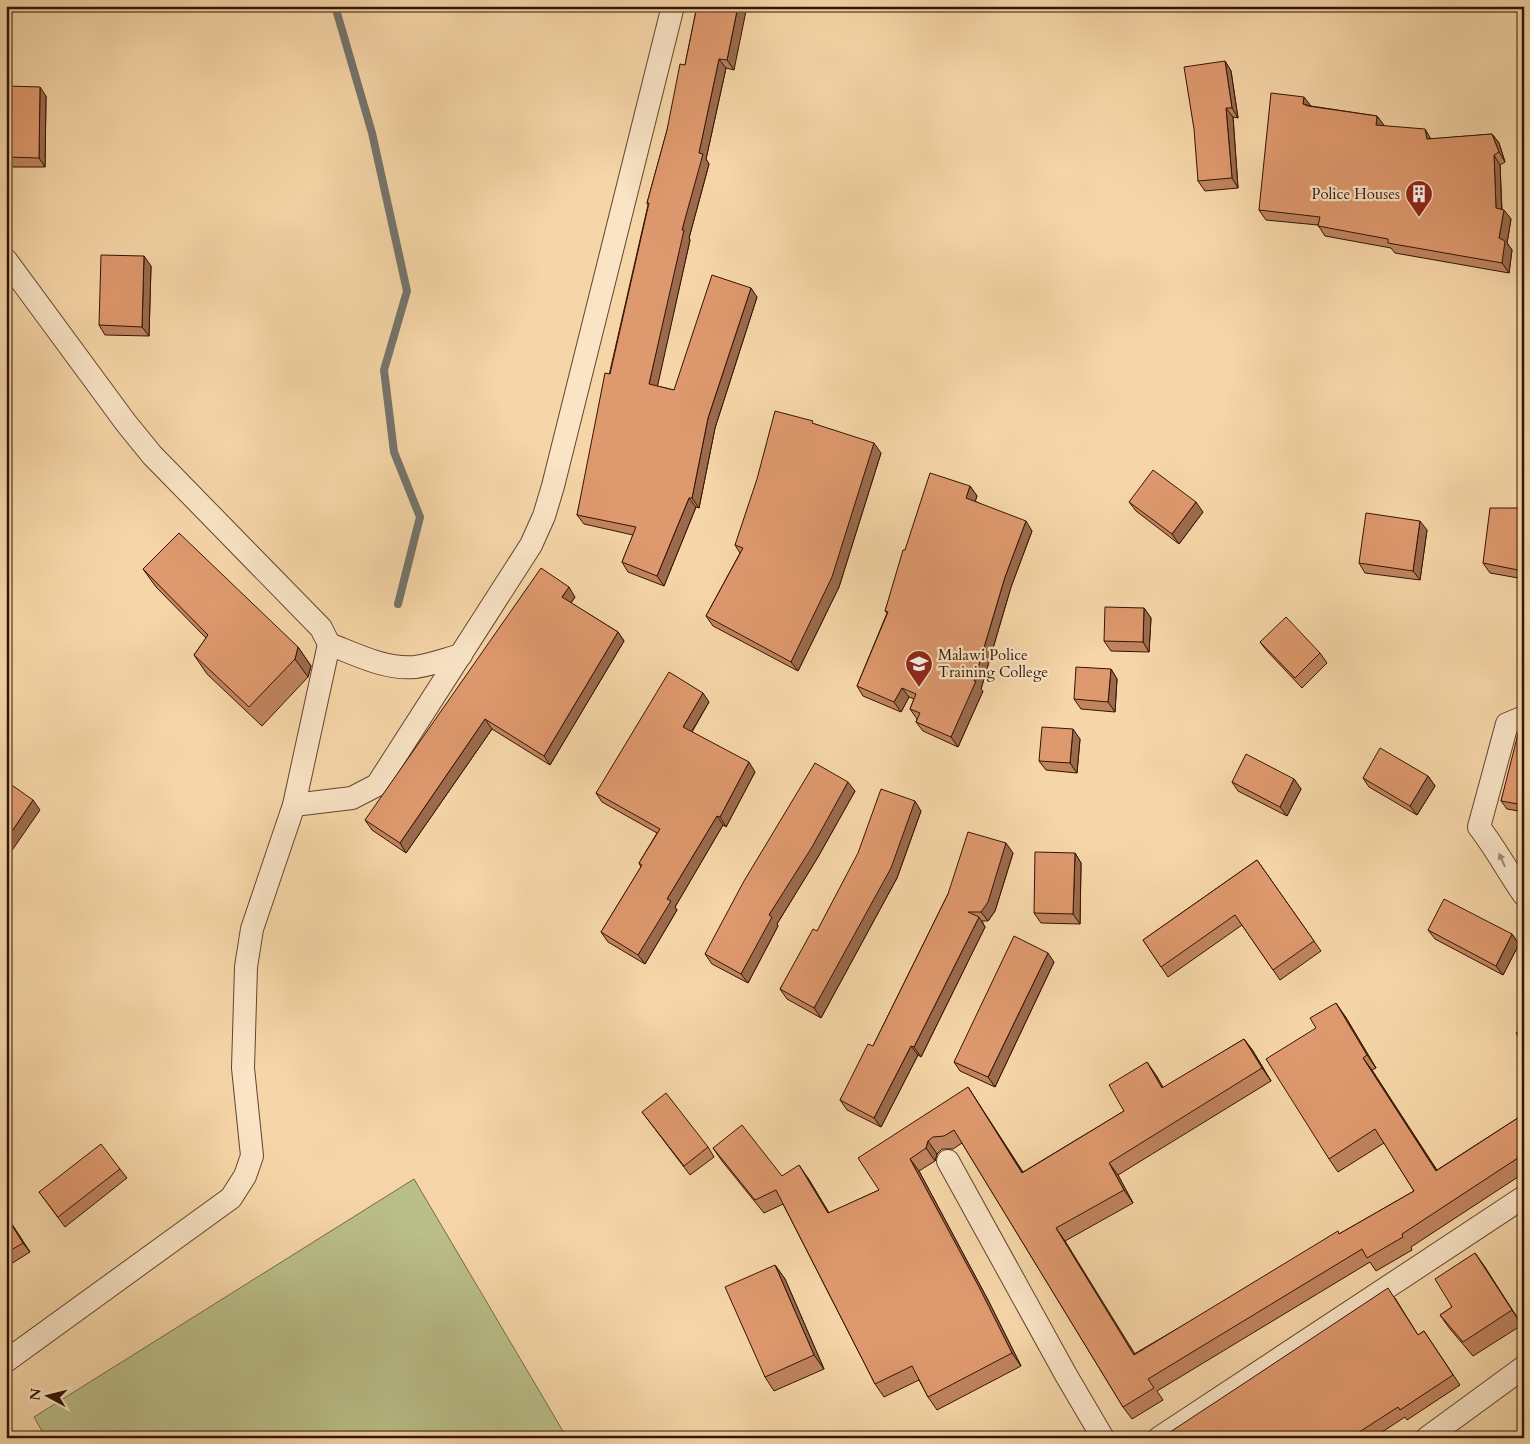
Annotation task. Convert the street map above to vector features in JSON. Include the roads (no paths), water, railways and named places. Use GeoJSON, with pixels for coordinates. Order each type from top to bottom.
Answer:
{"type":"FeatureCollection","features":[{"type":"Feature","properties":{"kind":"street"},"geometry":{"type":"LineString","coordinates":[[294,805],[352,798],[377,785],[526,553],[544,516],[673,6]]}},
{"type":"Feature","properties":{"kind":"street"},"geometry":{"type":"LineString","coordinates":[[6,260],[126,423],[152,455],[321,628],[329,644],[294,805],[252,929],[246,967],[243,1068],[252,1156],[245,1176],[231,1198],[6,1361]]}},
{"type":"Feature","properties":{"kind":"street"},"geometry":{"type":"LineString","coordinates":[[329,644],[381,663],[399,666],[415,667],[461,655]]}},
{"type":"Feature","properties":{"kind":"street"},"geometry":{"type":"LineString","coordinates":[[1524,717],[1506,724],[1479,827],[1498,851],[1505,868],[1524,895]]}},
{"type":"Feature","properties":{"kind":"street"},"geometry":{"type":"LineString","coordinates":[[948,1161],[1066,1375],[1103,1438]]}},
{"type":"Feature","properties":{"kind":"street"},"geometry":{"type":"LineString","coordinates":[[1159,1438],[1524,1197]]}},
{"type":"Feature","properties":{"kind":"street"},"geometry":{"type":"LineString","coordinates":[[1426,1438],[1524,1367]]}},
{"type":"Feature","properties":{"kind":"waterway"},"geometry":{"type":"LineString","coordinates":[[335,6],[372,133],[407,291],[384,370],[394,452],[420,517],[398,604]]}},
{"type":"Feature","properties":{"kind":"place","name":"Police Houses"},"geometry":{"type":"Point","coordinates":[1419,218]}},
{"type":"Feature","properties":{"kind":"place","name":"Malawi Police Training College"},"geometry":{"type":"Point","coordinates":[919,688]}}]}
